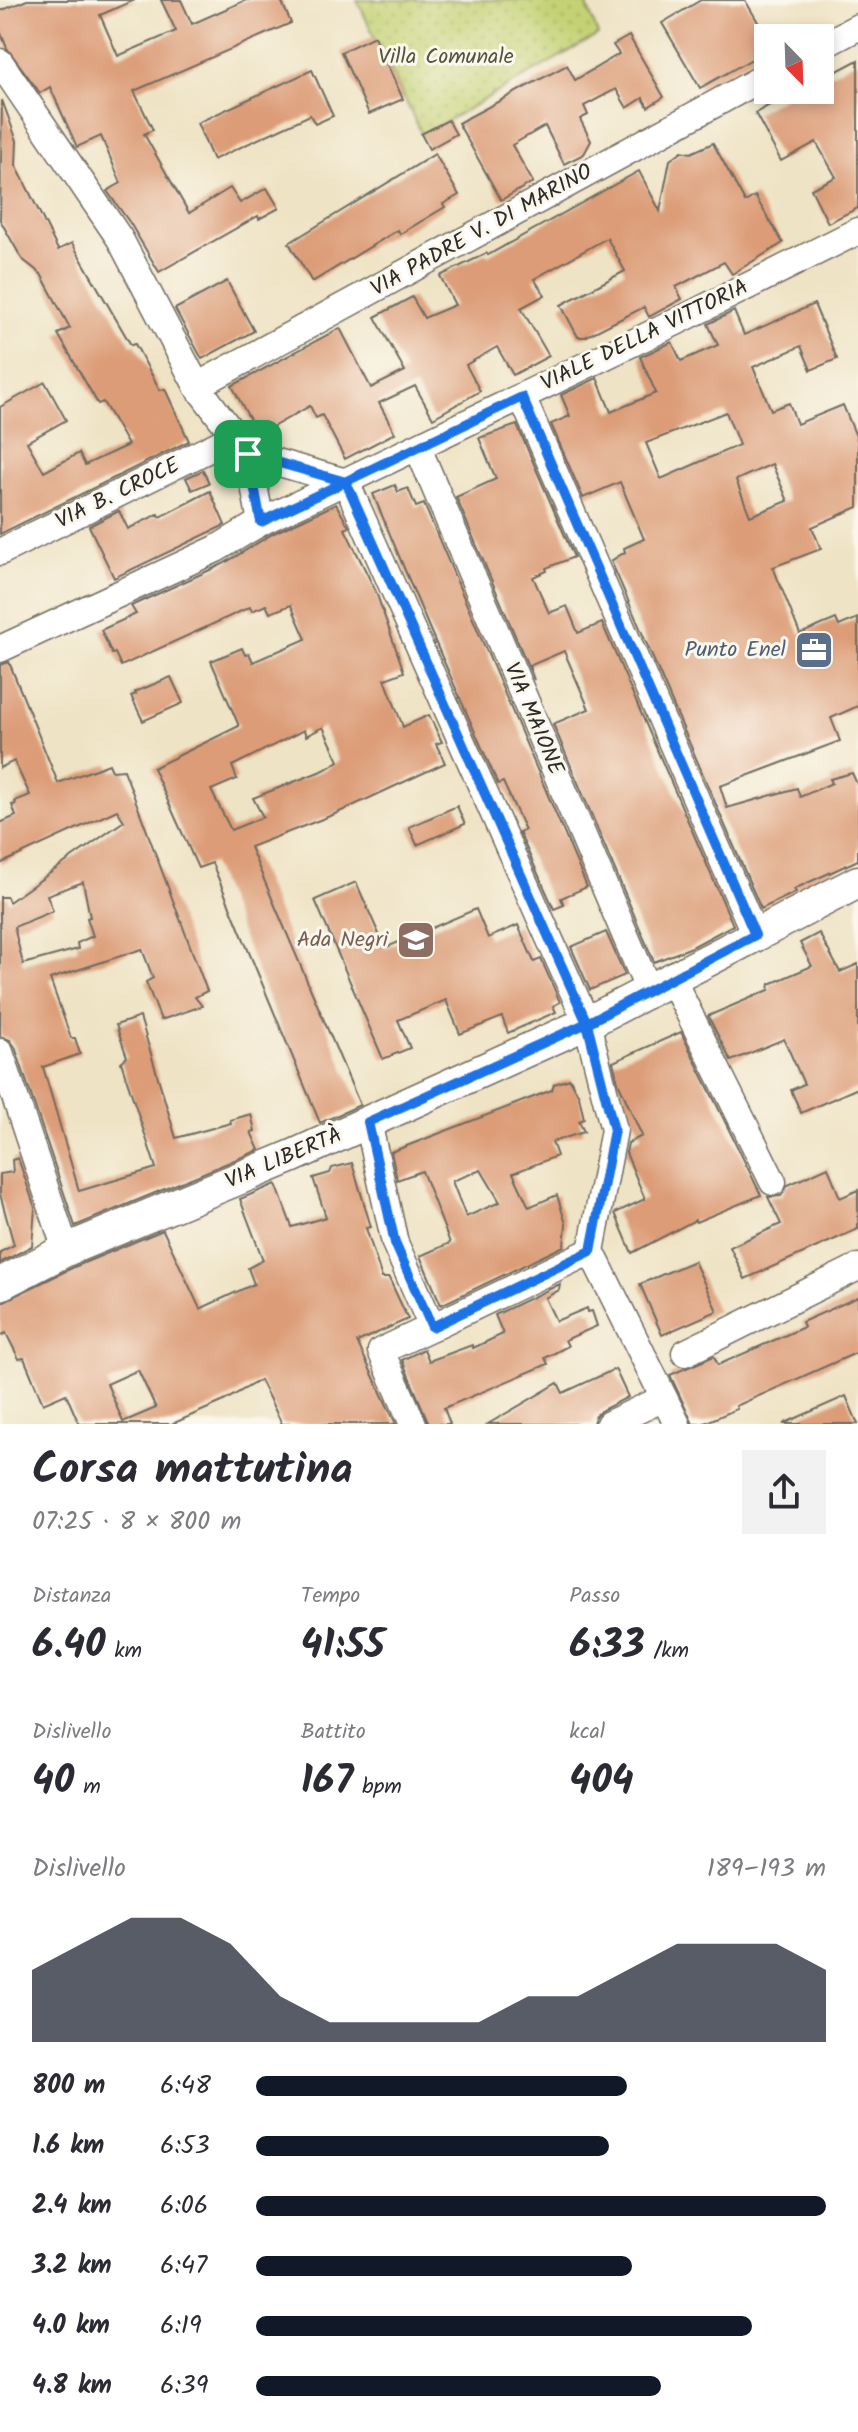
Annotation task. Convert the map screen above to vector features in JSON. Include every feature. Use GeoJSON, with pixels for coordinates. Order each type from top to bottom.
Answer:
{"type":"FeatureCollection","features":[{"type":"Feature","properties":{"kind":"street"},"geometry":{"type":"LineString","coordinates":[[834,40],[858,27]]}},
{"type":"Feature","properties":{"kind":"street"},"geometry":{"type":"LineString","coordinates":[[0,62],[120,239],[197,386],[242,445],[261,522]]}},
{"type":"Feature","properties":{"kind":"street","name":"VIA PADRE V. DI MARINO"},"geometry":{"type":"LineString","coordinates":[[197,386],[754,83]]}},
{"type":"Feature","properties":{"kind":"street","name":"VIALE DELLA VITTORIA"},"geometry":{"type":"LineString","coordinates":[[0,649],[216,549],[261,522],[858,231]]}},
{"type":"Feature","properties":{"kind":"street"},"geometry":{"type":"LineString","coordinates":[[522,397],[755,935]]}},
{"type":"Feature","properties":{"kind":"street"},"geometry":{"type":"LineString","coordinates":[[242,445],[346,482],[587,1023],[614,1130],[591,1251],[677,1424]]}},
{"type":"Feature","properties":{"kind":"street","name":"VIA B. CROCE"},"geometry":{"type":"LineString","coordinates":[[0,552],[242,445]]}},
{"type":"Feature","properties":{"kind":"street","name":"VIA MAIONE"},"geometry":{"type":"LineString","coordinates":[[418,448],[660,985],[773,1182]]}},
{"type":"Feature","properties":{"kind":"street","name":"VIA LIBERTÀ"},"geometry":{"type":"LineString","coordinates":[[0,1284],[66,1250],[293,1156],[587,1023],[858,882]]}},
{"type":"Feature","properties":{"kind":"street"},"geometry":{"type":"LineString","coordinates":[[0,1052],[66,1250]]}},
{"type":"Feature","properties":{"kind":"street"},"geometry":{"type":"LineString","coordinates":[[368,1122],[395,1243],[432,1327]]}},
{"type":"Feature","properties":{"kind":"street"},"geometry":{"type":"LineString","coordinates":[[413,1424],[381,1351],[591,1251]]}},
{"type":"Feature","properties":{"kind":"street"},"geometry":{"type":"LineString","coordinates":[[685,1353],[858,1267]]}},
{"type":"Feature","properties":{"kind":"street"},"geometry":{"type":"LineString","coordinates":[[609,1424],[664,1398]]}},
{"type":"Feature","properties":{"kind":"green space","name":"Villa Comunale"},"geometry":{"type":"Polygon","coordinates":[[[357,0],[585,0],[598,35],[422,135],[357,0]]]}},
{"type":"Feature","properties":{"kind":"building"},"geometry":{"type":"Polygon","coordinates":[[[27,0],[135,0],[100,15],[118,56],[176,31],[161,0],[181,0],[192,24],[246,0],[281,0],[291,23],[134,91],[153,130],[144,134],[189,213],[230,188],[240,203],[267,188],[279,208],[259,219],[258,216],[159,272],[107,191],[121,183],[101,136],[77,147],[50,87],[40,93],[7,48],[0,31],[0,11],[27,0]]]}},
{"type":"Feature","properties":{"kind":"building"},"geometry":{"type":"Polygon","coordinates":[[[701,0],[745,0],[759,24],[754,24],[754,58],[700,88],[662,23],[701,0]]]}},
{"type":"Feature","properties":{"kind":"building"},"geometry":{"type":"Polygon","coordinates":[[[374,36],[403,99],[369,114],[341,52],[374,36]]]}},
{"type":"Feature","properties":{"kind":"building"},"geometry":{"type":"Polygon","coordinates":[[[629,36],[664,97],[648,107],[643,98],[627,108],[616,89],[584,106],[588,115],[580,119],[591,141],[584,154],[564,164],[545,126],[512,145],[533,182],[501,200],[458,123],[567,65],[575,80],[619,54],[613,45],[629,36]]]}},
{"type":"Feature","properties":{"kind":"building"},"geometry":{"type":"Polygon","coordinates":[[[858,60],[858,208],[828,223],[811,189],[836,177],[816,142],[781,161],[755,113],[771,104],[834,104],[834,73],[858,60]]]}},
{"type":"Feature","properties":{"kind":"building"},"geometry":{"type":"Polygon","coordinates":[[[312,70],[333,116],[315,124],[310,115],[213,160],[197,123],[312,70]]]}},
{"type":"Feature","properties":{"kind":"building"},"geometry":{"type":"Polygon","coordinates":[[[2,100],[17,141],[16,165],[58,250],[72,243],[131,345],[135,344],[160,390],[165,389],[189,441],[0,534],[0,407],[45,382],[66,420],[27,442],[44,472],[79,453],[85,465],[128,445],[103,402],[98,404],[58,334],[70,328],[41,274],[22,259],[0,220],[2,100]]]}},
{"type":"Feature","properties":{"kind":"building"},"geometry":{"type":"Polygon","coordinates":[[[448,120],[456,134],[429,149],[421,134],[448,120]]]}},
{"type":"Feature","properties":{"kind":"building"},"geometry":{"type":"Polygon","coordinates":[[[713,143],[745,202],[755,196],[783,243],[732,274],[724,262],[676,287],[682,299],[649,317],[644,307],[585,337],[578,337],[561,305],[625,271],[607,238],[534,279],[545,295],[521,308],[549,356],[513,375],[497,347],[466,365],[480,391],[433,418],[415,386],[379,403],[395,433],[345,459],[322,415],[316,418],[310,406],[258,435],[232,386],[340,328],[371,388],[405,371],[375,317],[412,297],[424,318],[455,305],[440,276],[488,255],[639,171],[660,211],[670,160],[682,151],[691,153],[713,143]]]}},
{"type":"Feature","properties":{"kind":"building"},"geometry":{"type":"Polygon","coordinates":[[[435,154],[459,195],[400,234],[398,230],[312,282],[289,243],[435,154]]]}},
{"type":"Feature","properties":{"kind":"building"},"geometry":{"type":"Polygon","coordinates":[[[227,281],[254,331],[202,359],[175,309],[227,281]]]}},
{"type":"Feature","properties":{"kind":"building"},"geometry":{"type":"Polygon","coordinates":[[[814,304],[837,359],[811,370],[801,346],[753,367],[771,410],[789,403],[797,424],[843,405],[858,441],[858,507],[812,527],[821,549],[773,567],[800,634],[836,619],[839,626],[858,618],[858,706],[831,718],[840,741],[720,786],[727,808],[797,788],[800,797],[832,783],[830,779],[852,773],[858,786],[858,860],[794,889],[796,892],[761,909],[611,561],[625,552],[624,548],[644,539],[620,482],[583,498],[551,424],[570,416],[561,395],[597,378],[611,412],[656,393],[640,357],[672,342],[681,361],[718,345],[708,324],[734,311],[744,335],[814,304]],[[726,412],[646,443],[661,479],[739,445],[726,412]],[[772,464],[736,480],[750,516],[788,501],[772,464]]]}},
{"type":"Feature","properties":{"kind":"building"},"geometry":{"type":"Polygon","coordinates":[[[517,425],[574,557],[533,577],[549,613],[567,606],[578,633],[602,623],[733,925],[692,947],[654,962],[553,724],[589,709],[564,651],[529,666],[534,680],[456,497],[496,479],[479,438],[517,425]]]}},
{"type":"Feature","properties":{"kind":"building"},"geometry":{"type":"Polygon","coordinates":[[[203,470],[209,483],[192,490],[186,478],[203,470]]]}},
{"type":"Feature","properties":{"kind":"building"},"geometry":{"type":"Polygon","coordinates":[[[395,485],[398,492],[408,488],[416,507],[424,504],[587,887],[561,898],[564,905],[554,909],[519,832],[525,830],[503,782],[498,784],[373,494],[395,485]]]}},
{"type":"Feature","properties":{"kind":"building"},"geometry":{"type":"Polygon","coordinates":[[[210,491],[225,525],[114,578],[89,526],[119,511],[128,529],[158,514],[160,517],[210,491]]]}},
{"type":"Feature","properties":{"kind":"building"},"geometry":{"type":"Polygon","coordinates":[[[336,504],[376,592],[404,672],[385,679],[403,727],[429,715],[442,742],[436,744],[445,763],[335,814],[250,847],[360,1105],[320,1123],[212,863],[198,868],[153,768],[239,726],[211,661],[242,648],[245,655],[249,653],[253,662],[306,639],[291,605],[270,613],[266,605],[252,611],[250,607],[121,666],[101,630],[136,614],[131,606],[223,564],[274,533],[336,504]],[[323,727],[306,736],[304,730],[232,766],[237,779],[211,790],[231,830],[263,817],[253,798],[339,761],[323,727]]]}},
{"type":"Feature","properties":{"kind":"building"},"geometry":{"type":"Polygon","coordinates":[[[9,662],[58,783],[109,764],[112,771],[124,770],[207,991],[195,997],[202,1006],[161,1020],[146,982],[153,978],[142,949],[50,979],[71,1038],[75,1038],[80,1054],[43,1067],[79,1191],[156,1168],[121,1062],[127,1057],[116,1025],[140,1017],[176,1138],[231,1123],[230,1120],[251,1114],[255,1131],[251,1132],[259,1150],[75,1226],[15,1047],[10,1040],[0,1036],[0,897],[7,897],[9,902],[124,821],[117,810],[0,864],[0,823],[16,816],[12,805],[16,804],[15,801],[30,795],[14,761],[0,768],[0,665],[9,662]],[[83,882],[47,895],[53,911],[14,927],[23,964],[78,949],[77,943],[93,936],[87,918],[90,917],[83,882]]]}},
{"type":"Feature","properties":{"kind":"building"},"geometry":{"type":"Polygon","coordinates":[[[171,677],[183,703],[143,721],[131,696],[171,677]]]}},
{"type":"Feature","properties":{"kind":"building"},"geometry":{"type":"Polygon","coordinates":[[[457,806],[465,824],[417,845],[409,827],[457,806]]]}},
{"type":"Feature","properties":{"kind":"building"},"geometry":{"type":"Polygon","coordinates":[[[356,882],[385,948],[476,909],[488,938],[518,925],[534,962],[541,959],[560,1002],[553,1006],[556,1012],[508,1033],[502,1017],[460,1034],[446,1000],[398,1020],[410,1048],[383,1059],[315,900],[356,882]]]}},
{"type":"Feature","properties":{"kind":"building"},"geometry":{"type":"Polygon","coordinates":[[[606,932],[625,975],[590,990],[571,947],[606,932]]]}},
{"type":"Feature","properties":{"kind":"building"},"geometry":{"type":"Polygon","coordinates":[[[819,933],[840,972],[858,964],[858,1088],[801,1113],[791,1090],[804,1084],[784,1039],[731,1061],[708,1016],[769,990],[770,984],[812,966],[800,943],[819,933]]]}},
{"type":"Feature","properties":{"kind":"building"},"geometry":{"type":"Polygon","coordinates":[[[681,1032],[761,1195],[695,1220],[632,1253],[615,1213],[645,1199],[626,1153],[628,1143],[642,1136],[618,1082],[613,1062],[681,1032]]]}},
{"type":"Feature","properties":{"kind":"building"},"geometry":{"type":"Polygon","coordinates":[[[570,1079],[579,1096],[584,1119],[579,1121],[584,1132],[552,1142],[557,1156],[513,1173],[529,1207],[557,1195],[566,1224],[564,1246],[441,1305],[420,1256],[450,1243],[422,1171],[397,1180],[391,1152],[552,1090],[554,1084],[570,1079]],[[481,1170],[452,1181],[466,1217],[500,1202],[481,1170]]]}},
{"type":"Feature","properties":{"kind":"building"},"geometry":{"type":"Polygon","coordinates":[[[18,1158],[35,1208],[32,1246],[0,1263],[0,1252],[14,1245],[0,1194],[0,1174],[13,1172],[12,1160],[18,1158]]]}},
{"type":"Feature","properties":{"kind":"building"},"geometry":{"type":"Polygon","coordinates":[[[352,1163],[371,1227],[366,1228],[382,1278],[389,1278],[408,1319],[357,1342],[396,1424],[282,1424],[260,1380],[222,1402],[172,1424],[79,1424],[66,1394],[43,1404],[24,1358],[19,1359],[6,1333],[0,1336],[0,1303],[74,1267],[163,1230],[200,1309],[254,1284],[248,1268],[263,1260],[240,1199],[276,1184],[292,1227],[326,1217],[313,1178],[330,1173],[332,1168],[352,1163]],[[138,1370],[107,1384],[123,1422],[156,1408],[138,1370]]]}},
{"type":"Feature","properties":{"kind":"building"},"geometry":{"type":"Polygon","coordinates":[[[828,1167],[840,1198],[858,1190],[858,1229],[745,1279],[730,1247],[781,1224],[768,1197],[781,1196],[788,1185],[828,1167]]]}},
{"type":"Feature","properties":{"kind":"building"},"geometry":{"type":"Polygon","coordinates":[[[694,1261],[717,1311],[662,1335],[640,1284],[694,1261]]]}},
{"type":"Feature","properties":{"kind":"building"},"geometry":{"type":"Polygon","coordinates":[[[560,1284],[559,1290],[545,1298],[556,1321],[587,1308],[588,1312],[592,1311],[597,1326],[565,1340],[568,1346],[545,1358],[548,1364],[444,1408],[450,1424],[429,1424],[402,1360],[424,1349],[429,1361],[472,1345],[473,1348],[503,1334],[495,1315],[560,1284]]]}},
{"type":"Feature","properties":{"kind":"building"},"geometry":{"type":"Polygon","coordinates":[[[858,1297],[858,1352],[736,1406],[737,1409],[702,1424],[693,1424],[670,1375],[714,1356],[718,1365],[804,1327],[802,1322],[858,1297]]]}},
{"type":"Feature","properties":{"kind":"building"},"geometry":{"type":"Polygon","coordinates":[[[615,1369],[628,1397],[602,1410],[595,1416],[593,1424],[488,1424],[558,1383],[563,1393],[615,1369]]]}},
{"type":"Feature","properties":{"kind":"building"},"geometry":{"type":"Polygon","coordinates":[[[846,1396],[858,1424],[783,1424],[846,1396]]]}},
{"type":"Feature","properties":{"kind":"place","name":"Punto Enel"},"geometry":{"type":"Point","coordinates":[814,650]}},
{"type":"Feature","properties":{"kind":"place","name":"Ada Negri"},"geometry":{"type":"Point","coordinates":[416,940]}},
{"type":"Feature","properties":{"kind":"route"},"geometry":{"type":"LineString","coordinates":[[248,454],[261,522],[346,482],[522,397],[755,935],[587,1023],[368,1122],[395,1243],[432,1327],[591,1251],[614,1130],[587,1023],[346,482],[248,454]]}}]}
